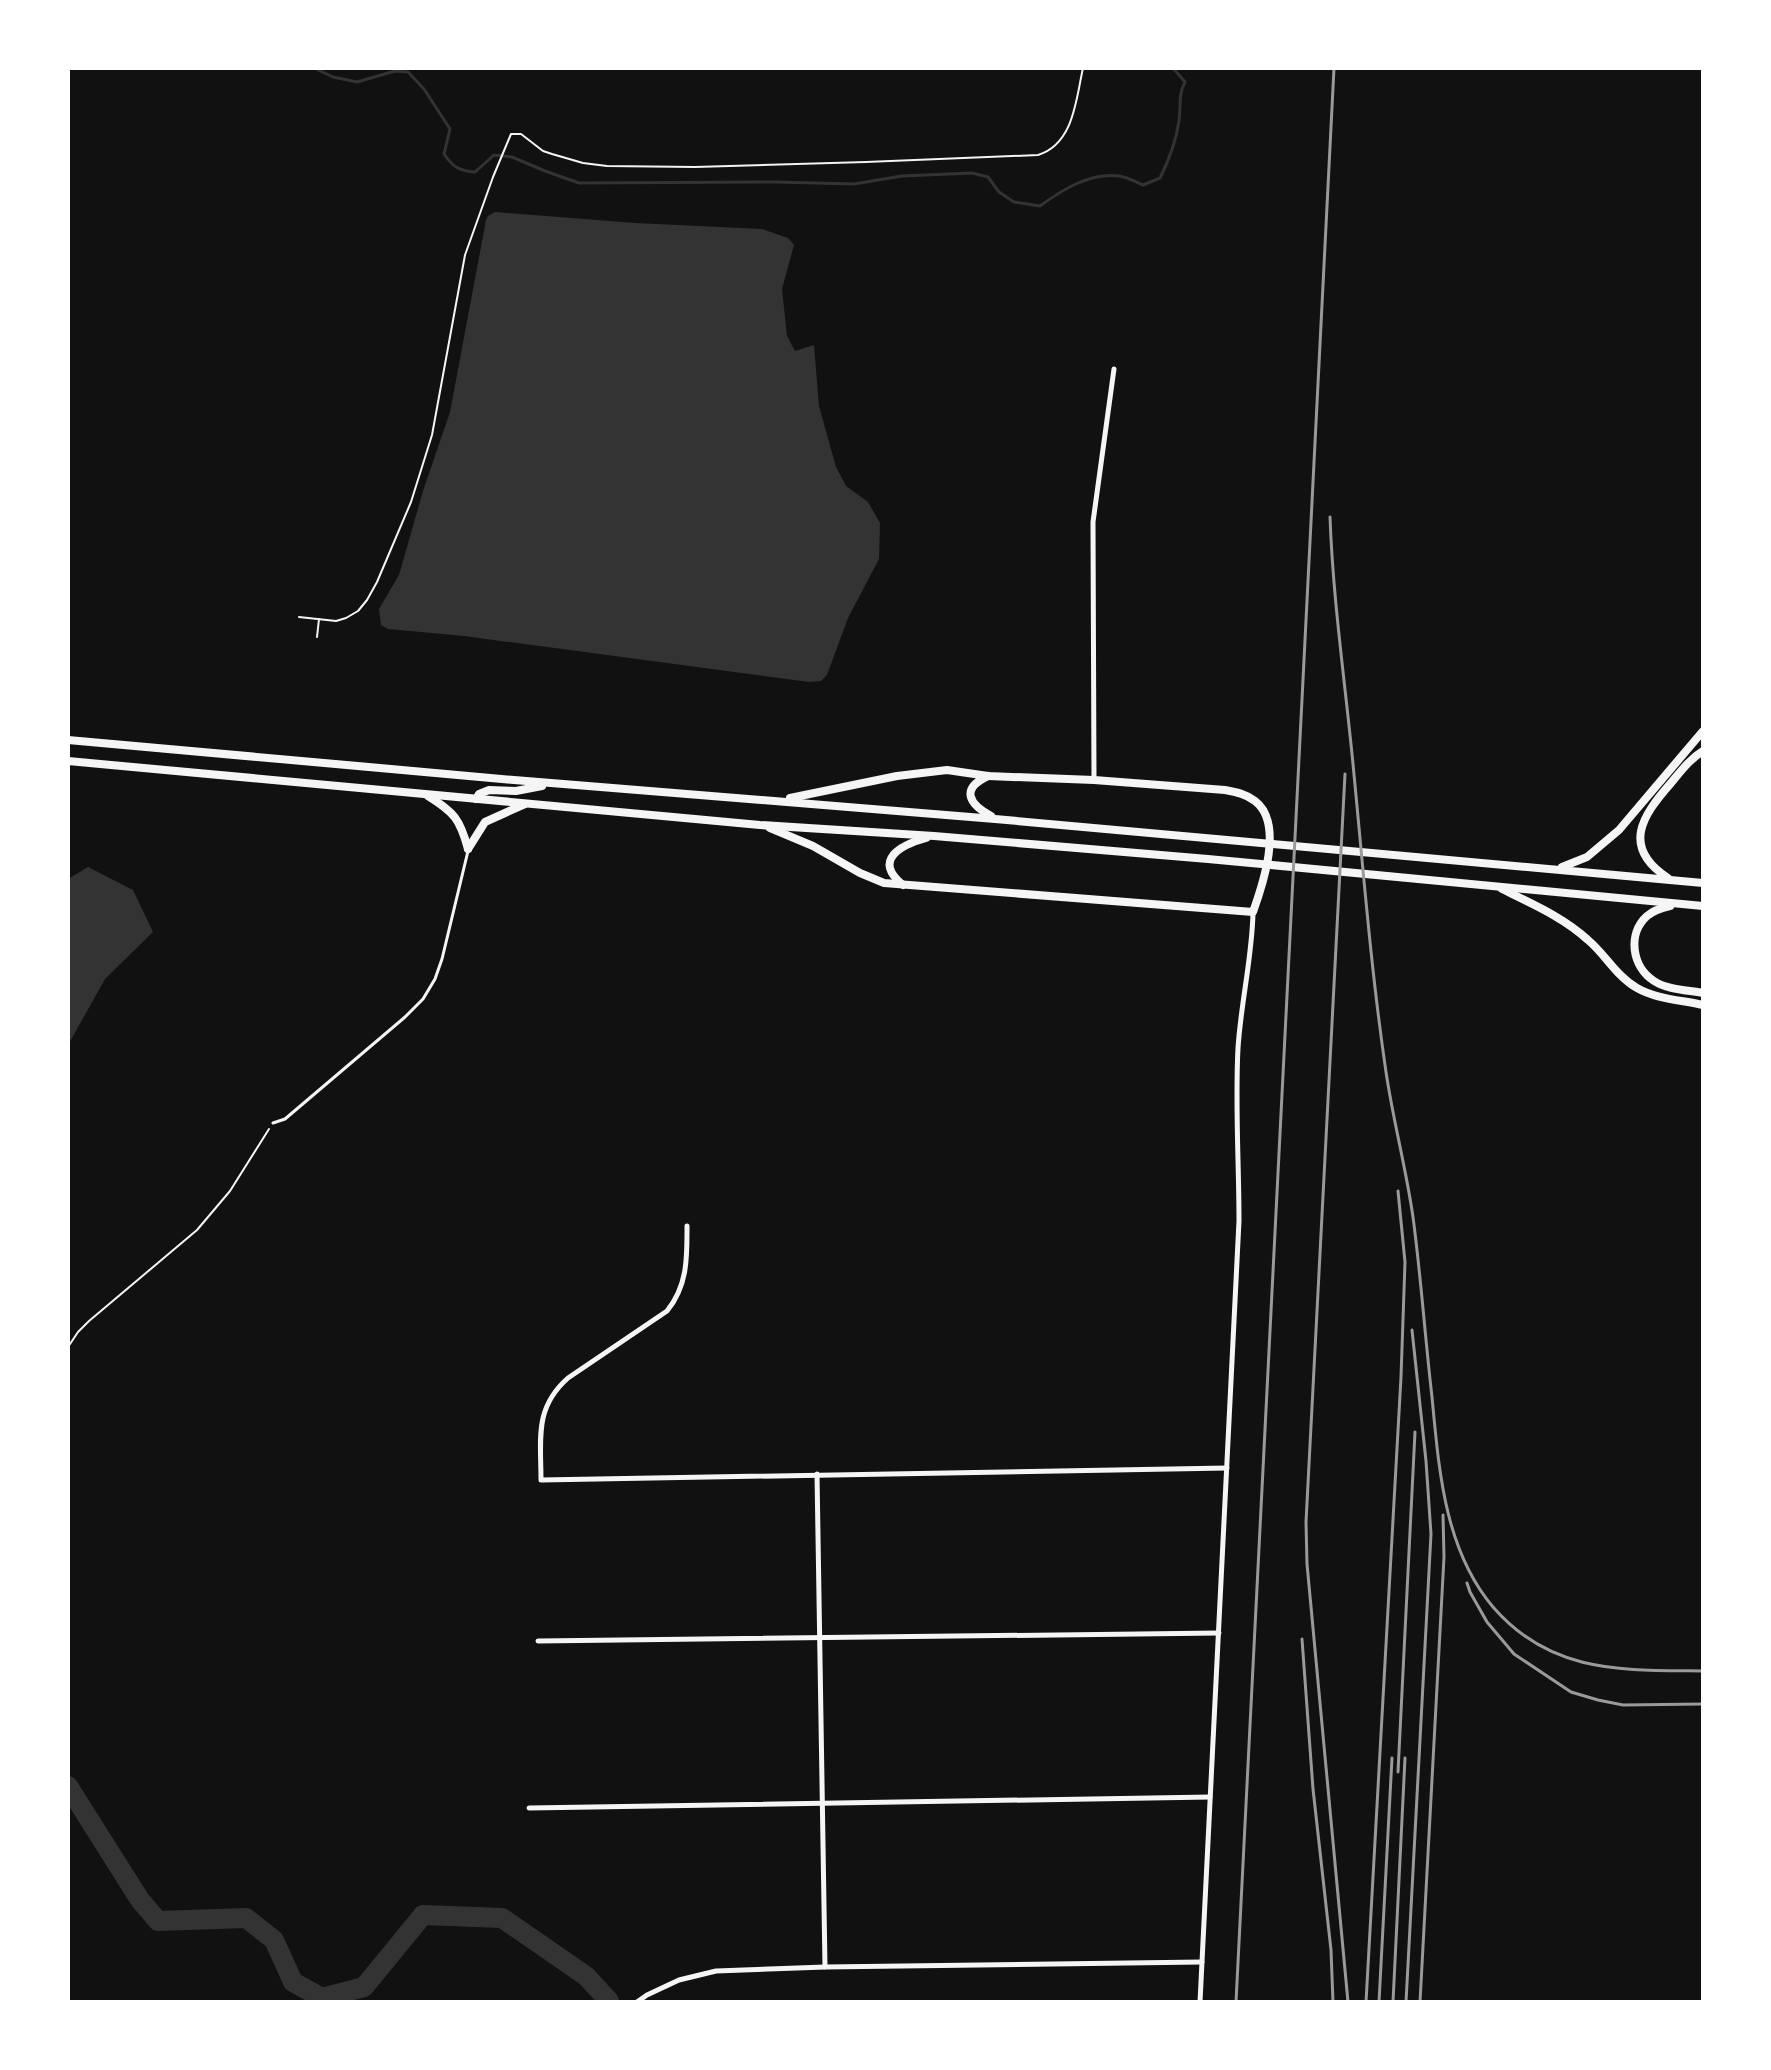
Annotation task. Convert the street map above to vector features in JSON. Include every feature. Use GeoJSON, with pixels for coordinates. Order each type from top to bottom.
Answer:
{"type":"FeatureCollection","features":[{"type":"Feature","properties":{"kind":"main road"},"geometry":{"type":"LineString","coordinates":[[1555,869],[1587,857],[1605,844],[1703,731]]}},
{"type":"Feature","properties":{"kind":"main road"},"geometry":{"type":"LineString","coordinates":[[68,740],[1703,883]]}},
{"type":"Feature","properties":{"kind":"main road"},"geometry":{"type":"LineString","coordinates":[[1672,881],[1649,861],[1640,839],[1641,827],[1651,805],[1703,751]]}},
{"type":"Feature","properties":{"kind":"main road"},"geometry":{"type":"LineString","coordinates":[[68,761],[760,825],[1208,859],[1703,906]]}},
{"type":"Feature","properties":{"kind":"main road"},"geometry":{"type":"LineString","coordinates":[[760,825],[813,846],[872,879],[903,886],[1253,912],[1264,880],[1270,834],[1266,814],[1258,803],[1244,794],[1225,790],[988,776],[947,770],[920,772],[777,801]]}},
{"type":"Feature","properties":{"kind":"main road"},"geometry":{"type":"LineString","coordinates":[[988,776],[972,788],[970,798],[974,805],[995,819]]}},
{"type":"Feature","properties":{"kind":"main road"},"geometry":{"type":"LineString","coordinates":[[476,799],[479,794],[489,790],[516,791],[555,784]]}},
{"type":"Feature","properties":{"kind":"main road"},"geometry":{"type":"LineString","coordinates":[[424,794],[447,807],[457,818],[468,849]]}},
{"type":"Feature","properties":{"kind":"main road"},"geometry":{"type":"LineString","coordinates":[[468,849],[485,822],[526,804]]}},
{"type":"Feature","properties":{"kind":"main road"},"geometry":{"type":"LineString","coordinates":[[903,886],[890,870],[893,854],[909,843],[934,836]]}},
{"type":"Feature","properties":{"kind":"main road"},"geometry":{"type":"LineString","coordinates":[[1498,887],[1580,932],[1634,987],[1653,995],[1703,1005]]}},
{"type":"Feature","properties":{"kind":"main road"},"geometry":{"type":"LineString","coordinates":[[1677,904],[1655,910],[1645,917],[1637,932],[1635,952],[1652,979],[1669,987],[1703,993]]}},
{"type":"Feature","properties":{"kind":"street"},"geometry":{"type":"LineString","coordinates":[[1094,780],[1093,522],[1114,369]]}},
{"type":"Feature","properties":{"kind":"street"},"geometry":{"type":"LineString","coordinates":[[1200,2002],[1239,1221],[1238,1049],[1252,945],[1253,912]]}},
{"type":"Feature","properties":{"kind":"street"},"geometry":{"type":"LineString","coordinates":[[687,1226],[684,1281],[667,1311],[568,1378],[547,1403],[542,1423],[541,1480],[1227,1468]]}},
{"type":"Feature","properties":{"kind":"street"},"geometry":{"type":"LineString","coordinates":[[817,1474],[825,1967]]}},
{"type":"Feature","properties":{"kind":"street"},"geometry":{"type":"LineString","coordinates":[[538,1641],[1219,1633]]}},
{"type":"Feature","properties":{"kind":"street"},"geometry":{"type":"LineString","coordinates":[[529,1808],[1210,1797]]}},
{"type":"Feature","properties":{"kind":"street"},"geometry":{"type":"LineString","coordinates":[[637,2002],[679,1980],[716,1971],[1202,1962]]}},
{"type":"Feature","properties":{"kind":"lane"},"geometry":{"type":"LineString","coordinates":[[273,1123],[285,1119],[423,999],[442,959],[468,849]]}},
{"type":"Feature","properties":{"kind":"path"},"geometry":{"type":"LineString","coordinates":[[299,617],[336,621],[346,618],[358,611],[377,582],[411,502],[432,435],[465,255],[511,134],[521,134],[552,154],[607,166],[695,167],[1038,155],[1049,152],[1066,132],[1083,68]]}},
{"type":"Feature","properties":{"kind":"path"},"geometry":{"type":"LineString","coordinates":[[317,637],[319,619]]}},
{"type":"Feature","properties":{"kind":"path"},"geometry":{"type":"LineString","coordinates":[[68,1347],[89,1321],[213,1213],[248,1165],[273,1123]]}},
{"type":"Feature","properties":{"kind":"shaded area"},"geometry":{"type":"Polygon","coordinates":[[[495,212],[762,229],[788,238],[794,245],[782,289],[787,336],[795,351],[814,345],[819,406],[836,467],[846,486],[868,502],[880,523],[879,559],[848,618],[827,675],[821,681],[809,682],[464,636],[388,629],[381,625],[379,609],[399,575],[450,412],[486,220],[495,212]]]}},
{"type":"Feature","properties":{"kind":"shaded area"},"geometry":{"type":"Polygon","coordinates":[[[88,867],[133,890],[153,932],[105,979],[68,1045],[68,879],[88,867]]]}},
{"type":"Feature","properties":{"kind":"waterway"},"geometry":{"type":"LineString","coordinates":[[314,68],[333,77],[357,82],[395,71],[408,72],[424,89],[450,129],[444,154],[465,171],[475,172],[494,155],[512,157],[579,183],[854,184],[902,176],[972,173],[988,177],[999,192],[1014,202],[1040,206],[1067,188],[1098,177],[1122,177],[1143,185],[1160,178],[1176,136],[1185,82],[1173,68]]}},
{"type":"Feature","properties":{"kind":"waterway"},"geometry":{"type":"LineString","coordinates":[[68,1786],[140,1900],[158,1921],[246,1918],[274,1940],[293,1982],[322,1998],[364,1987],[423,1915],[502,1918],[586,1976],[609,2001]]}},
{"type":"Feature","properties":{"kind":"railway"},"geometry":{"type":"LineString","coordinates":[[1236,2002],[1334,68]]}},
{"type":"Feature","properties":{"kind":"railway"},"geometry":{"type":"LineString","coordinates":[[1330,517],[1336,610],[1376,995],[1389,1090],[1413,1217],[1441,1480],[1454,1534],[1464,1560],[1493,1607],[1515,1629],[1539,1645],[1589,1664],[1644,1670],[1703,1671]]}},
{"type":"Feature","properties":{"kind":"railway"},"geometry":{"type":"LineString","coordinates":[[1345,774],[1306,1522],[1307,1564],[1348,2002]]}},
{"type":"Feature","properties":{"kind":"railway"},"geometry":{"type":"LineString","coordinates":[[1366,2002],[1401,1377],[1405,1262],[1398,1191]]}},
{"type":"Feature","properties":{"kind":"railway"},"geometry":{"type":"LineString","coordinates":[[1406,2002],[1431,1534],[1412,1330]]}},
{"type":"Feature","properties":{"kind":"railway"},"geometry":{"type":"LineString","coordinates":[[1398,1772],[1415,1432]]}},
{"type":"Feature","properties":{"kind":"railway"},"geometry":{"type":"LineString","coordinates":[[1420,2002],[1444,1557],[1443,1515]]}},
{"type":"Feature","properties":{"kind":"railway"},"geometry":{"type":"LineString","coordinates":[[1467,1583],[1487,1622],[1514,1654],[1571,1692],[1623,1705],[1703,1704]]}},
{"type":"Feature","properties":{"kind":"railway"},"geometry":{"type":"LineString","coordinates":[[1302,1639],[1313,1789],[1331,1950],[1333,2002]]}},
{"type":"Feature","properties":{"kind":"railway"},"geometry":{"type":"LineString","coordinates":[[1379,2002],[1392,1758]]}},
{"type":"Feature","properties":{"kind":"railway"},"geometry":{"type":"LineString","coordinates":[[1393,2002],[1405,1758]]}}]}
